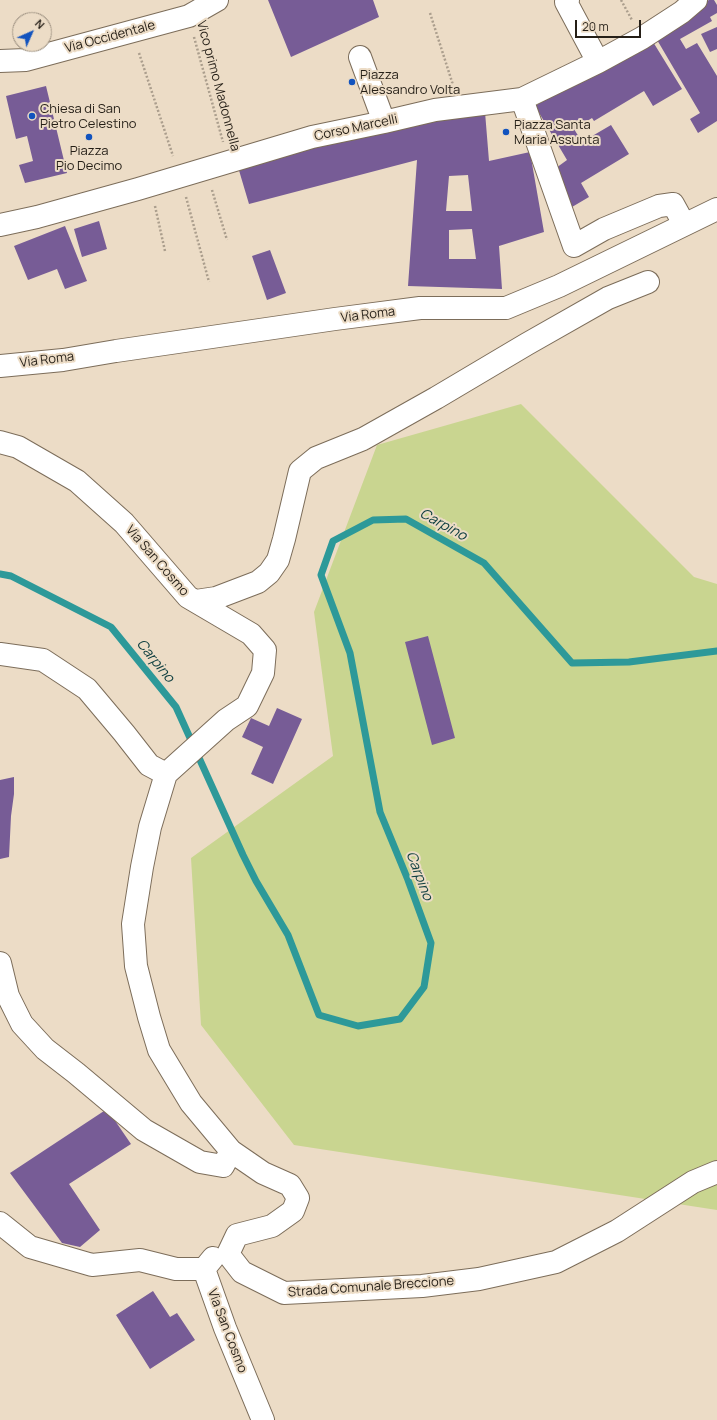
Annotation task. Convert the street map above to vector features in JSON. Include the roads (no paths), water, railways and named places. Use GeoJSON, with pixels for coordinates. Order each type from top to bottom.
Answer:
{"type":"FeatureCollection","features":[{"type":"Feature","properties":{"kind":"street","name":"Via Occidentale"},"geometry":{"type":"LineString","coordinates":[[0,61],[26,60],[189,16],[217,0]]}},
{"type":"Feature","properties":{"kind":"street"},"geometry":{"type":"LineString","coordinates":[[568,0],[566,2],[598,62]]}},
{"type":"Feature","properties":{"kind":"street","name":"Corso Marcelli"},"geometry":{"type":"LineString","coordinates":[[0,225],[37,217],[151,186],[312,137],[435,110],[522,99],[598,62],[642,38],[682,12],[696,0]]}},
{"type":"Feature","properties":{"kind":"street"},"geometry":{"type":"LineString","coordinates":[[360,57],[384,122]]}},
{"type":"Feature","properties":{"kind":"street"},"geometry":{"type":"LineString","coordinates":[[522,99],[574,246],[604,229],[659,206],[673,204],[684,224]]}},
{"type":"Feature","properties":{"kind":"street","name":"Via Roma"},"geometry":{"type":"LineString","coordinates":[[0,366],[63,360],[116,350],[420,308],[506,308],[559,286],[717,208]]}},
{"type":"Feature","properties":{"kind":"street"},"geometry":{"type":"LineString","coordinates":[[196,601],[216,598],[258,582],[269,573],[278,560],[300,471],[316,458],[363,439],[608,298],[648,282]]}},
{"type":"Feature","properties":{"kind":"street","name":"Via San Cosmo"},"geometry":{"type":"LineString","coordinates":[[0,442],[18,447],[77,481],[124,523],[188,597],[251,634],[265,650],[263,673],[247,706],[226,720],[170,770]]}},
{"type":"Feature","properties":{"kind":"street"},"geometry":{"type":"LineString","coordinates":[[0,654],[43,660],[87,689],[149,765],[170,770],[150,827],[133,924],[136,966],[158,1050],[191,1103],[231,1151],[264,1173],[290,1185],[298,1198],[293,1211],[272,1226],[237,1236],[228,1254],[213,1258],[204,1269],[176,1269],[140,1260],[92,1264],[30,1247],[0,1223]]}},
{"type":"Feature","properties":{"kind":"street"},"geometry":{"type":"LineString","coordinates":[[0,963],[8,996],[22,1024],[46,1049],[144,1130],[200,1162],[223,1166],[231,1151]]}},
{"type":"Feature","properties":{"kind":"street","name":"Strada Comunale Breccione"},"geometry":{"type":"LineString","coordinates":[[228,1254],[242,1272],[284,1293],[422,1286],[479,1279],[556,1262],[617,1231],[692,1182],[717,1172]]}},
{"type":"Feature","properties":{"kind":"street","name":"Via San Cosmo"},"geometry":{"type":"LineString","coordinates":[[204,1269],[225,1328],[263,1420]]}},
{"type":"Feature","properties":{"kind":"waterway","name":"Carpino"},"geometry":{"type":"LineString","coordinates":[[0,574],[11,576],[111,627],[176,707],[243,855],[256,881],[288,935],[319,1015],[358,1026],[400,1019],[424,987],[431,943],[408,880],[380,812],[350,653],[321,575],[333,541],[373,520],[406,519],[484,563],[572,663],[629,662],[717,651]]}},
{"type":"Feature","properties":{"kind":"place","name":"Piazza Alessandro Volta"},"geometry":{"type":"Point","coordinates":[352,82]}},
{"type":"Feature","properties":{"kind":"place","name":"Chiesa di San Pietro Celestino"},"geometry":{"type":"Point","coordinates":[32,116]}},
{"type":"Feature","properties":{"kind":"place","name":"Piazza Santa Maria Assunta"},"geometry":{"type":"Point","coordinates":[506,132]}},
{"type":"Feature","properties":{"kind":"place","name":"Piazza Pio Decimo"},"geometry":{"type":"Point","coordinates":[89,137]}}]}
